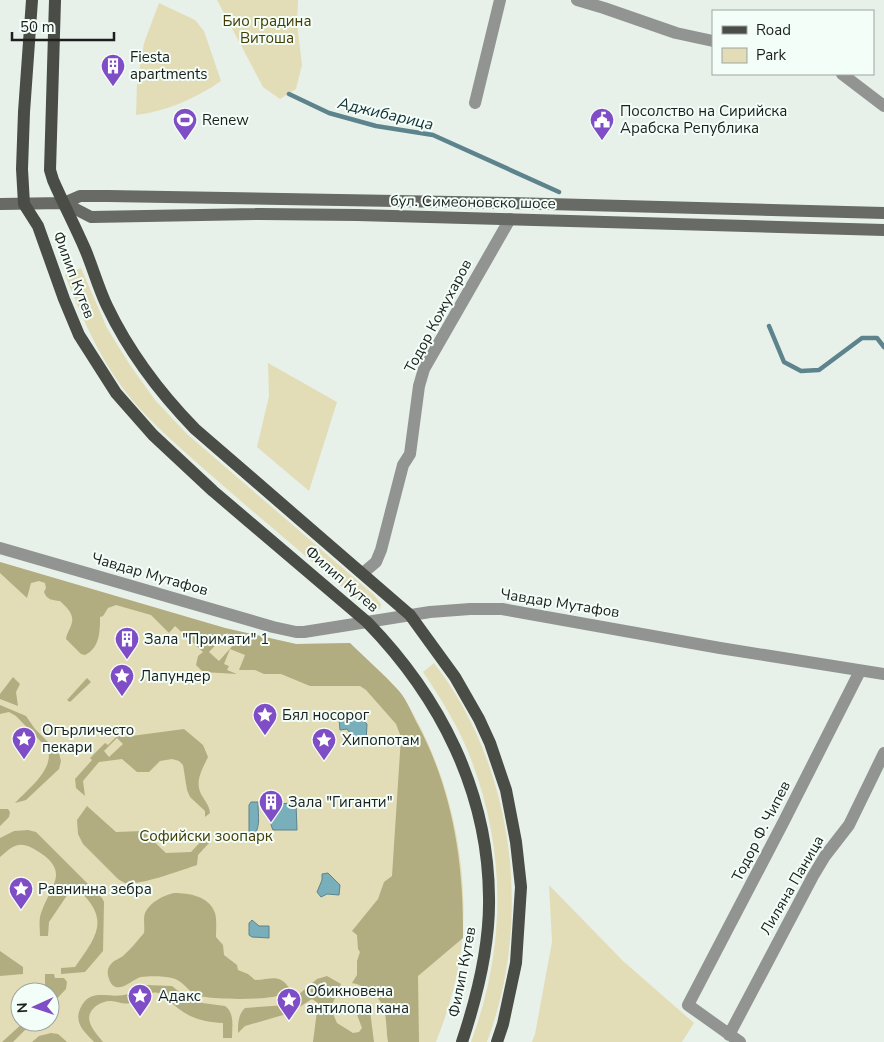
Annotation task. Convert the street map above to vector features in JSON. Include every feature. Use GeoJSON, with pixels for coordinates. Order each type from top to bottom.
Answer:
{"type":"FeatureCollection","features":[{"type":"Feature","properties":{"kind":"main road"},"geometry":{"type":"LineString","coordinates":[[24,204],[22,176],[24,112],[32,0]]}},
{"type":"Feature","properties":{"kind":"main road","name":"Филип Кутев"},"geometry":{"type":"LineString","coordinates":[[55,0],[50,170],[110,312],[125,340],[161,392],[178,412],[215,447],[410,615],[455,677],[490,743],[510,808],[521,887],[519,937],[512,983],[497,1042]]}},
{"type":"Feature","properties":{"kind":"main road","name":"бул. Симеоновско шосе"},"geometry":{"type":"LineString","coordinates":[[0,204],[64,203],[80,196],[108,196],[501,203],[884,213]]}},
{"type":"Feature","properties":{"kind":"main road","name":"бул. Симеоновско шосе"},"geometry":{"type":"LineString","coordinates":[[64,203],[91,217],[260,214],[884,230]]}},
{"type":"Feature","properties":{"kind":"main road","name":"Филип Кутев"},"geometry":{"type":"LineString","coordinates":[[24,204],[38,226],[79,335],[104,375],[132,413],[185,466],[367,622],[400,658],[437,710],[464,766],[477,808],[488,873],[488,920],[478,988],[462,1042]]}},
{"type":"Feature","properties":{"kind":"street"},"geometry":{"type":"LineString","coordinates":[[475,103],[500,0]]}},
{"type":"Feature","properties":{"kind":"street"},"geometry":{"type":"LineString","coordinates":[[577,0],[676,33],[712,41]]}},
{"type":"Feature","properties":{"kind":"street"},"geometry":{"type":"LineString","coordinates":[[843,75],[884,106]]}},
{"type":"Feature","properties":{"kind":"street","name":"Тодор Кожухаров"},"geometry":{"type":"LineString","coordinates":[[363,573],[376,562],[381,550],[403,465],[410,454],[419,386],[424,370],[510,219]]}},
{"type":"Feature","properties":{"kind":"street","name":"Чавдар Мутафов"},"geometry":{"type":"LineString","coordinates":[[0,548],[286,630],[304,632],[410,615],[470,609],[514,611],[720,648],[884,674]]}},
{"type":"Feature","properties":{"kind":"street","name":"Тодор Ф. Чипев"},"geometry":{"type":"LineString","coordinates":[[729,1035],[688,1005],[860,671]]}},
{"type":"Feature","properties":{"kind":"street","name":"Лиляна Паница"},"geometry":{"type":"LineString","coordinates":[[729,1035],[824,856],[849,825],[884,753]]}},
{"type":"Feature","properties":{"kind":"street"},"geometry":{"type":"LineString","coordinates":[[729,1035],[740,1042]]}},
{"type":"Feature","properties":{"kind":"green space","name":"Био градина Витоша"},"geometry":{"type":"Polygon","coordinates":[[[217,0],[298,0],[297,23],[302,65],[296,89],[280,99],[263,87],[217,0]]]}},
{"type":"Feature","properties":{"kind":"green space"},"geometry":{"type":"Polygon","coordinates":[[[159,3],[195,20],[204,31],[221,81],[180,103],[159,111],[136,115],[137,83],[144,43],[159,3]]]}},
{"type":"Feature","properties":{"kind":"green space"},"geometry":{"type":"Polygon","coordinates":[[[81,268],[107,328],[155,400],[187,434],[374,595],[381,604],[380,609],[376,610],[360,602],[204,469],[138,407],[110,370],[89,330],[65,275],[81,268]]]}},
{"type":"Feature","properties":{"kind":"green space"},"geometry":{"type":"Polygon","coordinates":[[[268,363],[337,402],[309,491],[257,447],[269,396],[268,363]]]}},
{"type":"Feature","properties":{"kind":"green space","name":"Софийски зоопарк"},"geometry":{"type":"Polygon","coordinates":[[[0,562],[225,628],[296,644],[350,643],[398,690],[417,720],[431,749],[442,780],[458,844],[462,877],[464,909],[462,940],[456,979],[436,1042],[0,1042],[0,562]]]}},
{"type":"Feature","properties":{"kind":"green space"},"geometry":{"type":"Polygon","coordinates":[[[0,562],[225,628],[296,644],[350,643],[399,691],[407,703],[430,750],[448,802],[458,855],[463,910],[463,938],[418,976],[419,1042],[388,1042],[385,1014],[381,1002],[370,991],[352,983],[357,975],[357,961],[360,952],[357,935],[352,931],[378,899],[384,882],[392,876],[401,737],[396,724],[366,690],[360,686],[310,686],[281,674],[264,674],[255,670],[239,670],[245,655],[230,649],[224,664],[229,666],[227,670],[237,674],[203,672],[196,665],[198,656],[203,652],[175,626],[169,633],[151,615],[116,605],[108,608],[103,616],[100,617],[98,639],[94,648],[85,655],[81,654],[66,639],[72,622],[67,607],[60,601],[47,597],[44,592],[46,588],[45,583],[39,581],[31,583],[27,598],[0,573],[0,562]],[[227,633],[209,652],[219,661],[236,642],[227,633]]]}},
{"type":"Feature","properties":{"kind":"green space"},"geometry":{"type":"Polygon","coordinates":[[[434,663],[461,704],[483,749],[498,796],[508,846],[512,896],[510,946],[501,995],[487,1042],[471,1042],[490,973],[497,902],[496,867],[483,797],[468,750],[451,716],[423,672],[434,663]]]}},
{"type":"Feature","properties":{"kind":"green space"},"geometry":{"type":"Polygon","coordinates":[[[13,677],[20,684],[16,692],[18,706],[0,699],[0,694],[13,677]]]}},
{"type":"Feature","properties":{"kind":"green space"},"geometry":{"type":"Polygon","coordinates":[[[87,678],[91,682],[70,702],[67,700],[87,678]]]}},
{"type":"Feature","properties":{"kind":"green space"},"geometry":{"type":"Polygon","coordinates":[[[0,705],[26,716],[35,729],[59,753],[61,761],[59,769],[26,800],[15,803],[44,772],[49,757],[48,749],[16,716],[9,712],[0,714],[0,705]]]}},
{"type":"Feature","properties":{"kind":"green space"},"geometry":{"type":"Polygon","coordinates":[[[184,729],[203,745],[208,757],[199,778],[199,788],[210,813],[205,817],[205,811],[190,797],[183,765],[179,761],[172,759],[160,761],[149,772],[137,772],[122,759],[99,762],[83,781],[85,796],[76,788],[75,779],[92,760],[90,758],[105,743],[108,745],[116,737],[114,735],[124,737],[184,729]],[[117,738],[104,751],[109,757],[123,744],[117,738]]]}},
{"type":"Feature","properties":{"kind":"green space"},"geometry":{"type":"Polygon","coordinates":[[[87,806],[116,832],[143,831],[166,853],[191,852],[205,837],[205,832],[210,836],[210,842],[198,855],[197,865],[150,880],[125,883],[118,879],[83,844],[78,834],[77,820],[87,806]]]}},
{"type":"Feature","properties":{"kind":"green space"},"geometry":{"type":"Polygon","coordinates":[[[0,809],[8,809],[10,812],[9,817],[0,826],[0,809]]]}},
{"type":"Feature","properties":{"kind":"green space"},"geometry":{"type":"Polygon","coordinates":[[[28,830],[36,832],[104,902],[103,951],[85,972],[61,974],[61,968],[75,967],[95,935],[97,917],[94,908],[87,898],[76,887],[72,888],[49,922],[48,936],[40,936],[40,917],[55,880],[56,872],[53,865],[46,857],[24,845],[12,848],[0,857],[0,838],[14,831],[28,830]]]}},
{"type":"Feature","properties":{"kind":"green space"},"geometry":{"type":"Polygon","coordinates":[[[549,885],[623,961],[694,1023],[682,1042],[532,1042],[552,942],[549,885]]]}},
{"type":"Feature","properties":{"kind":"green space"},"geometry":{"type":"Polygon","coordinates":[[[174,893],[198,897],[212,907],[216,919],[216,937],[223,945],[224,955],[237,965],[238,970],[248,974],[255,980],[274,978],[282,980],[289,988],[281,995],[270,997],[224,999],[197,995],[176,979],[165,977],[141,977],[120,987],[112,984],[108,975],[109,967],[126,953],[144,933],[144,915],[147,909],[166,895],[174,893]]]}},
{"type":"Feature","properties":{"kind":"green space"},"geometry":{"type":"Polygon","coordinates":[[[0,951],[23,967],[23,974],[0,976],[0,951]]]}},
{"type":"Feature","properties":{"kind":"green space"},"geometry":{"type":"Polygon","coordinates":[[[45,974],[54,974],[55,978],[64,978],[67,982],[66,989],[60,995],[60,982],[45,982],[45,974]]]}},
{"type":"Feature","properties":{"kind":"green space"},"geometry":{"type":"Polygon","coordinates":[[[327,976],[341,984],[331,1009],[337,1023],[353,1033],[359,1032],[362,1028],[356,1012],[359,1006],[364,1004],[370,1011],[374,1042],[313,1042],[318,1003],[312,999],[290,1013],[245,1026],[238,1033],[238,1023],[245,1008],[286,1005],[317,979],[327,976]]]}},
{"type":"Feature","properties":{"kind":"green space"},"geometry":{"type":"Polygon","coordinates":[[[145,985],[172,986],[188,999],[195,1002],[225,1006],[232,1016],[232,1038],[223,1038],[223,1023],[209,1022],[191,1016],[162,995],[154,992],[130,1003],[109,1001],[96,1006],[89,1020],[103,1042],[94,1042],[84,1031],[78,1019],[84,1002],[95,996],[128,994],[145,985]]]}},
{"type":"Feature","properties":{"kind":"green space"},"geometry":{"type":"Polygon","coordinates":[[[13,1032],[23,1032],[13,1042],[2,1042],[13,1032]]]}},
{"type":"Feature","properties":{"kind":"green space"},"geometry":{"type":"Polygon","coordinates":[[[51,1033],[58,1034],[67,1042],[32,1042],[39,1036],[51,1033]]]}},
{"type":"Feature","properties":{"kind":"water"},"geometry":{"type":"Polygon","coordinates":[[[345,715],[357,715],[367,724],[366,743],[357,743],[347,729],[340,730],[339,719],[345,715]]]}},
{"type":"Feature","properties":{"kind":"water"},"geometry":{"type":"Polygon","coordinates":[[[251,802],[258,802],[258,828],[249,841],[249,805],[251,802]]]}},
{"type":"Feature","properties":{"kind":"water"},"geometry":{"type":"Polygon","coordinates":[[[296,803],[297,830],[273,830],[270,817],[273,804],[296,803]]]}},
{"type":"Feature","properties":{"kind":"water"},"geometry":{"type":"Polygon","coordinates":[[[328,873],[340,885],[339,895],[327,894],[321,897],[317,892],[322,880],[322,874],[328,873]]]}},
{"type":"Feature","properties":{"kind":"water"},"geometry":{"type":"Polygon","coordinates":[[[252,920],[259,926],[269,926],[269,938],[252,937],[249,935],[249,923],[252,920]]]}},
{"type":"Feature","properties":{"kind":"waterway","name":"Аджибарица"},"geometry":{"type":"LineString","coordinates":[[289,94],[329,113],[376,126],[433,135],[559,192]]}},
{"type":"Feature","properties":{"kind":"waterway","name":"Аджибарица"},"geometry":{"type":"LineString","coordinates":[[769,326],[784,362],[801,371],[819,370],[862,338],[877,338],[884,347]]}},
{"type":"Feature","properties":{"kind":"place","name":"Fiesta apartments"},"geometry":{"type":"Point","coordinates":[113,87]}},
{"type":"Feature","properties":{"kind":"place","name":"Renew"},"geometry":{"type":"Point","coordinates":[185,141]}},
{"type":"Feature","properties":{"kind":"place","name":"Посолство на Сирийска Арабска Република"},"geometry":{"type":"Point","coordinates":[602,141]}},
{"type":"Feature","properties":{"kind":"place","name":"Зала \"Примати\" 1"},"geometry":{"type":"Point","coordinates":[127,660]}},
{"type":"Feature","properties":{"kind":"place","name":"Лапундер"},"geometry":{"type":"Point","coordinates":[122,697]}},
{"type":"Feature","properties":{"kind":"place","name":"Бял носорог"},"geometry":{"type":"Point","coordinates":[265,736]}},
{"type":"Feature","properties":{"kind":"place","name":"Огърличесто пекари"},"geometry":{"type":"Point","coordinates":[24,760]}},
{"type":"Feature","properties":{"kind":"place","name":"Хипопотам"},"geometry":{"type":"Point","coordinates":[324,761]}},
{"type":"Feature","properties":{"kind":"place","name":"Зала \"Гиганти\""},"geometry":{"type":"Point","coordinates":[271,823]}},
{"type":"Feature","properties":{"kind":"place","name":"Равнинна зебра"},"geometry":{"type":"Point","coordinates":[21,910]}},
{"type":"Feature","properties":{"kind":"place","name":"Адакс"},"geometry":{"type":"Point","coordinates":[140,1017]}},
{"type":"Feature","properties":{"kind":"place","name":"Обикновена антилопа кана"},"geometry":{"type":"Point","coordinates":[289,1021]}}]}
